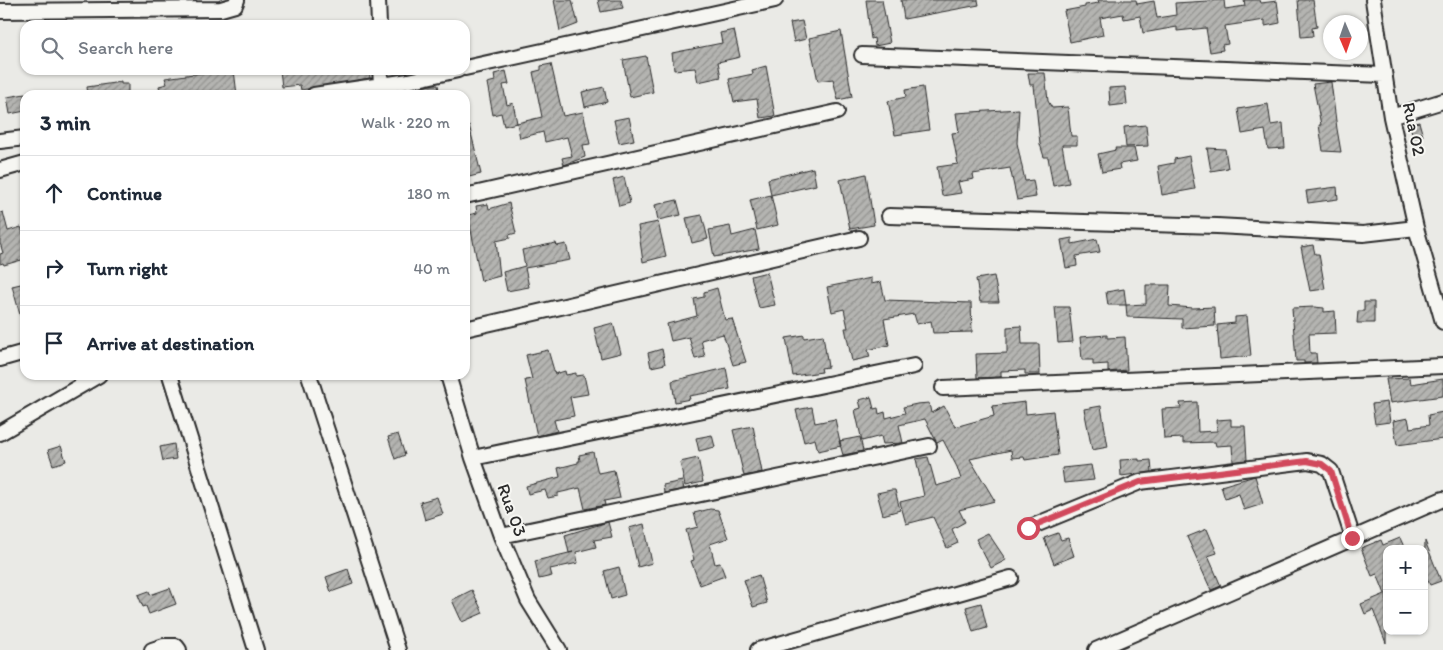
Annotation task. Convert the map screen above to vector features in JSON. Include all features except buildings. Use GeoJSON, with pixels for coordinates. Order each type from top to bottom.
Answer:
{"type":"FeatureCollection","features":[{"type":"Feature","properties":{"kind":"street"},"geometry":{"type":"LineString","coordinates":[[0,11],[221,9],[234,5],[236,0]]}},
{"type":"Feature","properties":{"kind":"street"},"geometry":{"type":"LineString","coordinates":[[378,0],[379,20]]}},
{"type":"Feature","properties":{"kind":"street"},"geometry":{"type":"LineString","coordinates":[[470,67],[774,0]]}},
{"type":"Feature","properties":{"kind":"street","name":"Rua 02"},"geometry":{"type":"LineString","coordinates":[[1373,0],[1391,117],[1416,228],[1443,322]]}},
{"type":"Feature","properties":{"kind":"street"},"geometry":{"type":"LineString","coordinates":[[862,55],[1384,75]]}},
{"type":"Feature","properties":{"kind":"street"},"geometry":{"type":"LineString","coordinates":[[380,75],[382,90],[439,75]]}},
{"type":"Feature","properties":{"kind":"street"},"geometry":{"type":"LineString","coordinates":[[1391,117],[1443,101]]}},
{"type":"Feature","properties":{"kind":"street"},"geometry":{"type":"LineString","coordinates":[[470,195],[837,112]]}},
{"type":"Feature","properties":{"kind":"street"},"geometry":{"type":"LineString","coordinates":[[0,141],[20,139]]}},
{"type":"Feature","properties":{"kind":"street"},"geometry":{"type":"LineString","coordinates":[[0,170],[20,164]]}},
{"type":"Feature","properties":{"kind":"street"},"geometry":{"type":"LineString","coordinates":[[889,216],[1217,226],[1363,234],[1416,228]]}},
{"type":"Feature","properties":{"kind":"street"},"geometry":{"type":"LineString","coordinates":[[470,328],[859,238]]}},
{"type":"Feature","properties":{"kind":"street"},"geometry":{"type":"LineString","coordinates":[[0,359],[20,353]]}},
{"type":"Feature","properties":{"kind":"street"},"geometry":{"type":"LineString","coordinates":[[474,458],[914,366]]}},
{"type":"Feature","properties":{"kind":"street"},"geometry":{"type":"LineString","coordinates":[[943,388],[1443,366]]}},
{"type":"Feature","properties":{"kind":"street"},"geometry":{"type":"LineString","coordinates":[[0,432],[89,380]]}},
{"type":"Feature","properties":{"kind":"street"},"geometry":{"type":"LineString","coordinates":[[172,380],[256,650]]}},
{"type":"Feature","properties":{"kind":"street"},"geometry":{"type":"LineString","coordinates":[[311,380],[398,650]]}},
{"type":"Feature","properties":{"kind":"street","name":"Rua 03"},"geometry":{"type":"LineString","coordinates":[[450,380],[501,536],[528,600],[559,650]]}},
{"type":"Feature","properties":{"kind":"street"},"geometry":{"type":"LineString","coordinates":[[501,536],[928,446]]}},
{"type":"Feature","properties":{"kind":"street"},"geometry":{"type":"LineString","coordinates":[[1028,528],[1140,482],[1307,461],[1322,464],[1331,471],[1352,538]]}},
{"type":"Feature","properties":{"kind":"street"},"geometry":{"type":"LineString","coordinates":[[1096,650],[1443,499]]}},
{"type":"Feature","properties":{"kind":"street"},"geometry":{"type":"LineString","coordinates":[[758,650],[1011,578]]}},
{"type":"Feature","properties":{"kind":"street"},"geometry":{"type":"LineString","coordinates":[[152,650],[164,646],[176,646],[178,650]]}},
{"type":"Feature","properties":{"kind":"route"},"geometry":{"type":"LineString","coordinates":[[1028,528],[1140,482],[1307,461],[1322,464],[1331,471],[1352,538]]}}]}
